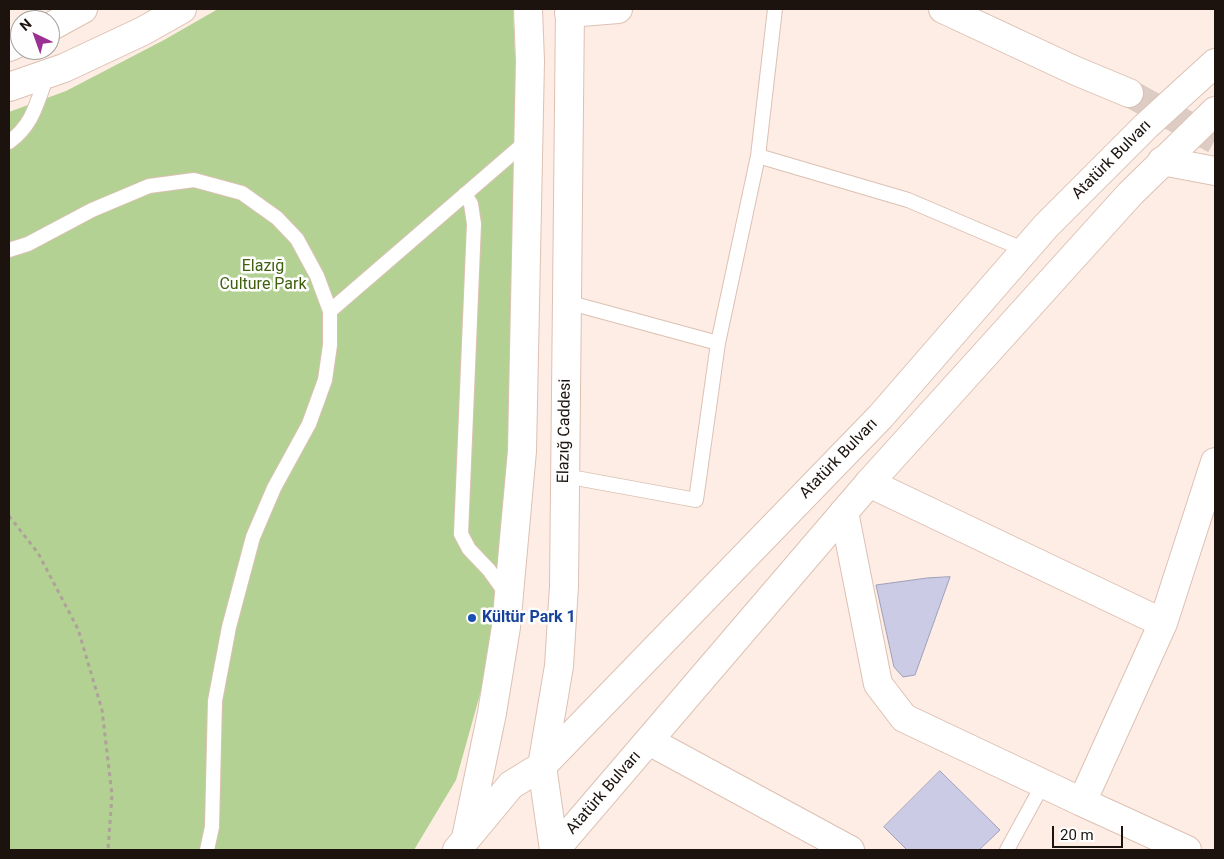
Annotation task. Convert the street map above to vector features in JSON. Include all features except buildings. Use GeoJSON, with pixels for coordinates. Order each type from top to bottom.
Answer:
{"type":"FeatureCollection","features":[{"type":"Feature","properties":{"kind":"main road"},"geometry":{"type":"LineString","coordinates":[[60,22],[83,9]]}},
{"type":"Feature","properties":{"kind":"main road"},"geometry":{"type":"LineString","coordinates":[[9,87],[64,68],[143,31],[182,9]]}},
{"type":"Feature","properties":{"kind":"main road"},"geometry":{"type":"LineString","coordinates":[[462,847],[492,713],[506,627],[522,451],[530,61],[528,9]]}},
{"type":"Feature","properties":{"kind":"main road"},"geometry":{"type":"LineString","coordinates":[[570,11],[618,9]]}},
{"type":"Feature","properties":{"kind":"main road"},"geometry":{"type":"LineString","coordinates":[[943,9],[1076,71],[1129,93]]}},
{"type":"Feature","properties":{"kind":"main road","name":"Elazığ Caddesi"},"geometry":{"type":"LineString","coordinates":[[555,850],[542,766],[558,666],[564,586],[570,11]]}},
{"type":"Feature","properties":{"kind":"main road","name":"Atatürk Bulvarı"},"geometry":{"type":"LineString","coordinates":[[462,847],[511,785],[542,766],[881,416],[1046,226],[1146,126],[1215,62]]}},
{"type":"Feature","properties":{"kind":"main road","name":"Atatürk Bulvarı"},"geometry":{"type":"LineString","coordinates":[[555,850],[869,483],[1124,201],[1162,161],[1215,111]]}},
{"type":"Feature","properties":{"kind":"main road"},"geometry":{"type":"LineString","coordinates":[[1162,161],[1215,171]]}},
{"type":"Feature","properties":{"kind":"main road"},"geometry":{"type":"LineString","coordinates":[[1082,802],[1163,623],[1215,462]]}},
{"type":"Feature","properties":{"kind":"main road"},"geometry":{"type":"LineString","coordinates":[[869,483],[1163,623]]}},
{"type":"Feature","properties":{"kind":"main road"},"geometry":{"type":"LineString","coordinates":[[844,512],[878,684],[904,718],[1187,850]]}},
{"type":"Feature","properties":{"kind":"main road"},"geometry":{"type":"LineString","coordinates":[[649,741],[850,850]]}},
{"type":"Feature","properties":{"kind":"lane"},"geometry":{"type":"LineString","coordinates":[[565,476],[696,500],[718,343],[758,156],[775,9]]}},
{"type":"Feature","properties":{"kind":"lane"},"geometry":{"type":"LineString","coordinates":[[9,142],[21,133],[29,123],[48,73]]}},
{"type":"Feature","properties":{"kind":"lane"},"geometry":{"type":"LineString","coordinates":[[330,311],[528,139]]}},
{"type":"Feature","properties":{"kind":"lane"},"geometry":{"type":"LineString","coordinates":[[758,156],[908,200],[1025,250]]}},
{"type":"Feature","properties":{"kind":"lane"},"geometry":{"type":"LineString","coordinates":[[9,250],[28,244],[92,210],[149,186],[194,180],[242,193],[277,218],[297,239],[317,276],[330,311],[330,345],[325,380],[309,424],[274,488],[254,538],[229,627],[215,701],[212,827],[207,850]]}},
{"type":"Feature","properties":{"kind":"lane"},"geometry":{"type":"LineString","coordinates":[[465,194],[471,204],[474,224],[461,534],[469,549],[489,570],[508,596]]}},
{"type":"Feature","properties":{"kind":"lane"},"geometry":{"type":"LineString","coordinates":[[567,302],[718,343]]}},
{"type":"Feature","properties":{"kind":"lane"},"geometry":{"type":"LineString","coordinates":[[1007,850],[1043,784]]}},
{"type":"Feature","properties":{"kind":"path"},"geometry":{"type":"LineString","coordinates":[[9,516],[38,554],[78,629],[102,710],[112,795],[108,850]]}},
{"type":"Feature","properties":{"kind":"green space","name":"Elazığ Culture Park"},"geometry":{"type":"Polygon","coordinates":[[[218,9],[513,9],[521,190],[509,494],[493,648],[456,780],[414,850],[9,850],[9,112],[66,91],[164,40],[218,9]]]}},
{"type":"Feature","properties":{"kind":"tunnel"},"geometry":{"type":"LineString","coordinates":[[1129,93],[1215,140]]}},
{"type":"Feature","properties":{"kind":"place","name":"Kültür Park 1"},"geometry":{"type":"Point","coordinates":[472,618]}}]}
